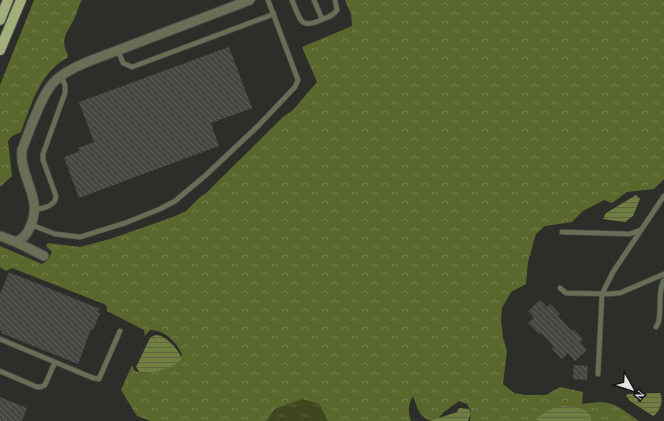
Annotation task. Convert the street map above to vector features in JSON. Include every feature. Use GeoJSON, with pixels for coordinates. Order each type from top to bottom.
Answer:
{"type":"FeatureCollection","features":[{"type":"Feature","properties":{"kind":"main road"},"geometry":{"type":"LineString","coordinates":[[0,20],[8,0]]}},
{"type":"Feature","properties":{"kind":"main road"},"geometry":{"type":"LineString","coordinates":[[0,50],[21,0]]}},
{"type":"Feature","properties":{"kind":"street"},"geometry":{"type":"LineString","coordinates":[[16,242],[23,238],[32,225],[35,210],[34,198],[21,159],[22,150],[46,92],[53,83],[61,76],[87,62],[250,0]]}},
{"type":"Feature","properties":{"kind":"street"},"geometry":{"type":"LineString","coordinates":[[0,236],[44,256]]}},
{"type":"Feature","properties":{"kind":"lane"},"geometry":{"type":"LineString","coordinates":[[32,225],[55,234],[80,237],[125,223],[160,209],[175,201],[206,176],[258,126],[295,87],[298,80],[268,0]]}},
{"type":"Feature","properties":{"kind":"lane"},"geometry":{"type":"LineString","coordinates":[[292,0],[302,22],[306,24],[313,24],[334,14],[337,10],[335,0]]}},
{"type":"Feature","properties":{"kind":"lane"},"geometry":{"type":"LineString","coordinates":[[314,0],[322,19]]}},
{"type":"Feature","properties":{"kind":"lane"},"geometry":{"type":"LineString","coordinates":[[118,50],[123,63],[132,67],[274,14]]}},
{"type":"Feature","properties":{"kind":"lane"},"geometry":{"type":"LineString","coordinates":[[35,210],[53,204],[56,200],[42,154],[65,93],[65,85],[61,76]]}},
{"type":"Feature","properties":{"kind":"lane"},"geometry":{"type":"LineString","coordinates":[[598,374],[602,294],[613,272],[664,196]]}},
{"type":"Feature","properties":{"kind":"lane"},"geometry":{"type":"LineString","coordinates":[[562,232],[630,234],[638,232],[643,227]]}},
{"type":"Feature","properties":{"kind":"lane"},"geometry":{"type":"LineString","coordinates":[[560,288],[566,293],[615,294],[624,292],[664,274]]}},
{"type":"Feature","properties":{"kind":"lane"},"geometry":{"type":"LineString","coordinates":[[656,326],[659,320],[660,288],[664,280]]}},
{"type":"Feature","properties":{"kind":"lane"},"geometry":{"type":"LineString","coordinates":[[0,339],[93,378],[99,379],[120,331]]}},
{"type":"Feature","properties":{"kind":"lane"},"geometry":{"type":"LineString","coordinates":[[0,371],[37,387],[42,387],[45,385],[55,362]]}},
{"type":"Feature","properties":{"kind":"green space"},"geometry":{"type":"Polygon","coordinates":[[[34,0],[82,0],[64,39],[65,49],[68,55],[67,58],[58,64],[43,80],[33,100],[21,132],[12,136],[8,141],[12,176],[0,187],[0,85],[34,0]]]}},
{"type":"Feature","properties":{"kind":"green space"},"geometry":{"type":"Polygon","coordinates":[[[345,0],[664,0],[664,179],[654,189],[627,192],[612,203],[604,200],[583,211],[572,222],[545,226],[536,234],[528,262],[526,284],[511,292],[502,308],[501,319],[503,338],[507,351],[503,384],[514,393],[525,395],[546,395],[560,387],[583,392],[582,404],[600,402],[613,404],[639,421],[535,419],[539,421],[470,421],[471,411],[467,404],[459,401],[444,412],[436,421],[423,417],[413,396],[409,408],[411,421],[328,421],[319,404],[302,399],[275,409],[266,421],[151,421],[137,416],[121,390],[132,365],[134,370],[143,373],[165,367],[180,358],[182,355],[174,341],[161,332],[150,330],[145,336],[144,330],[107,311],[107,306],[104,304],[12,268],[6,271],[0,267],[0,246],[42,264],[48,260],[52,252],[46,246],[48,243],[80,247],[110,239],[186,211],[283,117],[293,110],[317,82],[302,47],[352,26],[351,14],[345,0]]]}},
{"type":"Feature","properties":{"kind":"green space"},"geometry":{"type":"Polygon","coordinates":[[[302,399],[319,404],[328,421],[266,421],[275,409],[302,399]]]}},
{"type":"Feature","properties":{"kind":"shaded area"},"geometry":{"type":"Polygon","coordinates":[[[636,195],[640,199],[633,216],[625,222],[603,219],[606,213],[636,195]]]}},
{"type":"Feature","properties":{"kind":"shaded area"},"geometry":{"type":"Polygon","coordinates":[[[155,335],[163,337],[171,343],[178,351],[182,359],[178,363],[168,368],[140,373],[136,367],[150,338],[155,335]]]}},
{"type":"Feature","properties":{"kind":"shaded area"},"geometry":{"type":"Polygon","coordinates":[[[660,393],[662,399],[661,406],[658,412],[653,416],[630,401],[626,396],[628,394],[660,393]]]}},
{"type":"Feature","properties":{"kind":"shaded area"},"geometry":{"type":"Polygon","coordinates":[[[562,406],[576,407],[585,410],[588,412],[592,421],[539,421],[535,419],[547,411],[562,406]]]}},
{"type":"Feature","properties":{"kind":"shaded area"},"geometry":{"type":"Polygon","coordinates":[[[459,408],[469,409],[471,413],[468,421],[430,421],[457,412],[459,408]]]}},
{"type":"Feature","properties":{"kind":"building"},"geometry":{"type":"Polygon","coordinates":[[[229,47],[252,108],[211,123],[219,146],[79,198],[64,157],[80,151],[78,148],[94,142],[79,102],[229,47]]]}},
{"type":"Feature","properties":{"kind":"building"},"geometry":{"type":"Polygon","coordinates":[[[9,272],[100,309],[98,312],[100,313],[93,330],[91,329],[78,364],[1,333],[0,294],[9,272]]]}},
{"type":"Feature","properties":{"kind":"building"},"geometry":{"type":"Polygon","coordinates":[[[540,300],[547,307],[550,304],[560,314],[558,316],[565,324],[572,331],[574,329],[583,339],[580,342],[587,350],[575,361],[568,353],[562,359],[552,349],[554,347],[541,333],[539,334],[528,323],[534,318],[528,311],[540,300]]]}},
{"type":"Feature","properties":{"kind":"building"},"geometry":{"type":"Polygon","coordinates":[[[574,365],[588,366],[587,380],[573,379],[574,365]]]}},
{"type":"Feature","properties":{"kind":"building"},"geometry":{"type":"Polygon","coordinates":[[[0,397],[27,408],[22,421],[0,421],[0,397]]]}}]}
